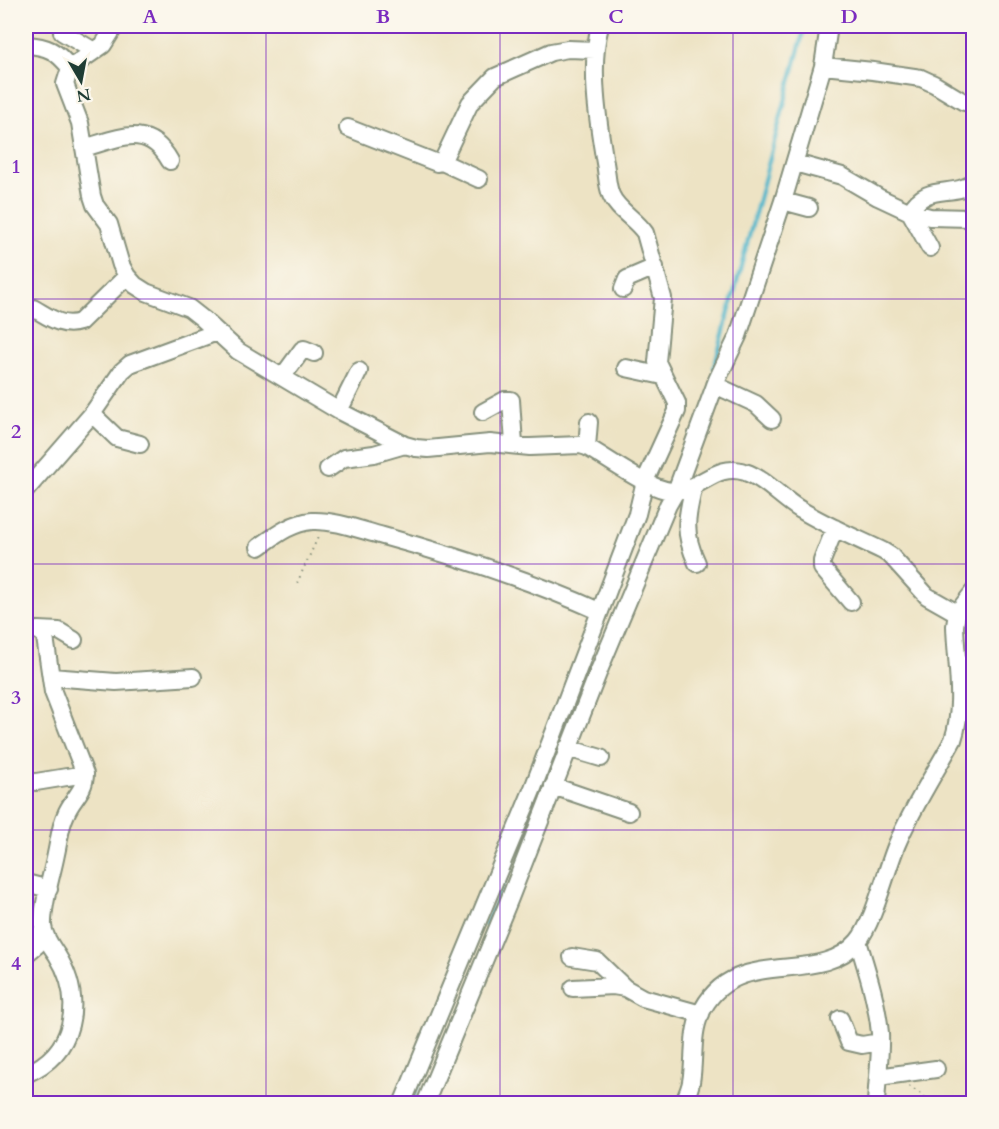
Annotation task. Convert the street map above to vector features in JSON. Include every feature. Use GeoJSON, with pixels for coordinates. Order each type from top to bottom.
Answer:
{"type":"FeatureCollection","features":[{"type":"Feature","properties":{"kind":"street"},"geometry":{"type":"LineString","coordinates":[[115,26],[103,45],[70,68],[65,84],[80,123],[92,196],[112,231],[121,265],[127,276],[146,292],[197,313],[237,351],[339,411],[405,445],[428,449],[490,443],[530,447],[572,445],[587,447],[648,483],[673,491],[694,486],[718,472],[731,470],[743,472],[754,477],[798,509],[891,556],[927,596],[957,613]]}},
{"type":"Feature","properties":{"kind":"street"},"geometry":{"type":"LineString","coordinates":[[402,1104],[533,788],[676,411],[676,396],[657,362],[663,298],[645,233],[611,195],[598,123],[595,50],[600,26]]}},
{"type":"Feature","properties":{"kind":"street"},"geometry":{"type":"LineString","coordinates":[[425,1104],[510,898],[567,748],[668,506],[718,379],[738,336],[795,163],[823,66],[829,26]]}},
{"type":"Feature","properties":{"kind":"street"},"geometry":{"type":"LineString","coordinates":[[62,32],[94,51]]}},
{"type":"Feature","properties":{"kind":"street"},"geometry":{"type":"LineString","coordinates":[[26,45],[42,46],[51,50],[60,55],[70,68]]}},
{"type":"Feature","properties":{"kind":"street"},"geometry":{"type":"LineString","coordinates":[[442,162],[470,103],[495,77],[551,52],[568,49],[595,50]]}},
{"type":"Feature","properties":{"kind":"street"},"geometry":{"type":"LineString","coordinates":[[823,66],[921,78],[964,102]]}},
{"type":"Feature","properties":{"kind":"street"},"geometry":{"type":"LineString","coordinates":[[348,128],[479,178]]}},
{"type":"Feature","properties":{"kind":"street"},"geometry":{"type":"LineString","coordinates":[[84,148],[125,136],[140,136],[162,146],[170,161]]}},
{"type":"Feature","properties":{"kind":"street"},"geometry":{"type":"LineString","coordinates":[[795,163],[842,176],[910,212],[930,217],[974,220]]}},
{"type":"Feature","properties":{"kind":"street"},"geometry":{"type":"LineString","coordinates":[[910,212],[921,196],[963,188],[974,182]]}},
{"type":"Feature","properties":{"kind":"street"},"geometry":{"type":"LineString","coordinates":[[783,201],[809,208]]}},
{"type":"Feature","properties":{"kind":"street"},"geometry":{"type":"LineString","coordinates":[[910,212],[930,248]]}},
{"type":"Feature","properties":{"kind":"street"},"geometry":{"type":"LineString","coordinates":[[622,289],[627,279],[655,267]]}},
{"type":"Feature","properties":{"kind":"street"},"geometry":{"type":"LineString","coordinates":[[33,308],[60,323],[71,325],[80,322],[127,276]]}},
{"type":"Feature","properties":{"kind":"street"},"geometry":{"type":"LineString","coordinates":[[26,490],[92,414],[122,371],[130,364],[216,332]]}},
{"type":"Feature","properties":{"kind":"street"},"geometry":{"type":"LineString","coordinates":[[283,376],[302,350],[314,352]]}},
{"type":"Feature","properties":{"kind":"street"},"geometry":{"type":"LineString","coordinates":[[626,368],[663,376]]}},
{"type":"Feature","properties":{"kind":"street"},"geometry":{"type":"LineString","coordinates":[[339,411],[359,371]]}},
{"type":"Feature","properties":{"kind":"street"},"geometry":{"type":"LineString","coordinates":[[718,379],[756,404],[772,419]]}},
{"type":"Feature","properties":{"kind":"street"},"geometry":{"type":"LineString","coordinates":[[483,412],[505,400],[511,400],[514,444]]}},
{"type":"Feature","properties":{"kind":"street"},"geometry":{"type":"LineString","coordinates":[[92,414],[117,438],[140,444]]}},
{"type":"Feature","properties":{"kind":"street"},"geometry":{"type":"LineString","coordinates":[[587,447],[589,422]]}},
{"type":"Feature","properties":{"kind":"street"},"geometry":{"type":"LineString","coordinates":[[328,469],[344,458],[374,454],[405,445]]}},
{"type":"Feature","properties":{"kind":"street"},"geometry":{"type":"LineString","coordinates":[[694,486],[686,526],[689,546],[697,563]]}},
{"type":"Feature","properties":{"kind":"street"},"geometry":{"type":"LineString","coordinates":[[259,547],[295,524],[325,522],[422,547],[552,590],[599,611]]}},
{"type":"Feature","properties":{"kind":"street"},"geometry":{"type":"LineString","coordinates":[[835,528],[822,561],[822,568],[851,602]]}},
{"type":"Feature","properties":{"kind":"street"},"geometry":{"type":"LineString","coordinates":[[683,1104],[691,1080],[696,1030],[701,1014],[718,988],[732,978],[750,973],[825,961],[844,953],[858,941],[867,926],[898,842],[953,740],[959,712],[955,626],[957,613],[974,591]]}},
{"type":"Feature","properties":{"kind":"street"},"geometry":{"type":"LineString","coordinates":[[32,630],[59,630],[74,640]]}},
{"type":"Feature","properties":{"kind":"street"},"geometry":{"type":"LineString","coordinates":[[26,954],[37,945],[43,927],[65,815],[83,787],[85,774],[53,692],[45,637],[43,633],[32,630]]}},
{"type":"Feature","properties":{"kind":"street"},"geometry":{"type":"LineString","coordinates":[[51,677],[116,682],[193,677]]}},
{"type":"Feature","properties":{"kind":"street"},"geometry":{"type":"LineString","coordinates":[[567,748],[601,758]]}},
{"type":"Feature","properties":{"kind":"street"},"geometry":{"type":"LineString","coordinates":[[36,782],[85,774]]}},
{"type":"Feature","properties":{"kind":"street"},"geometry":{"type":"LineString","coordinates":[[553,786],[629,812]]}},
{"type":"Feature","properties":{"kind":"street"},"geometry":{"type":"LineString","coordinates":[[26,883],[49,889]]}},
{"type":"Feature","properties":{"kind":"street"},"geometry":{"type":"LineString","coordinates":[[26,1074],[38,1069],[51,1059],[70,1025],[72,1005],[70,983],[65,969],[45,936],[43,927]]}},
{"type":"Feature","properties":{"kind":"street"},"geometry":{"type":"LineString","coordinates":[[858,941],[875,996],[886,1077],[876,1104]]}},
{"type":"Feature","properties":{"kind":"street"},"geometry":{"type":"LineString","coordinates":[[572,957],[597,961],[625,988],[643,998],[701,1014]]}},
{"type":"Feature","properties":{"kind":"street"},"geometry":{"type":"LineString","coordinates":[[573,988],[613,986],[625,988]]}},
{"type":"Feature","properties":{"kind":"street"},"geometry":{"type":"LineString","coordinates":[[840,1019],[849,1042],[862,1046],[880,1042]]}},
{"type":"Feature","properties":{"kind":"street"},"geometry":{"type":"LineString","coordinates":[[886,1077],[936,1069]]}},
{"type":"Feature","properties":{"kind":"path"},"geometry":{"type":"LineString","coordinates":[[297,583],[325,522]]}},
{"type":"Feature","properties":{"kind":"path"},"geometry":{"type":"LineString","coordinates":[[886,1077],[935,1104]]}},
{"type":"Feature","properties":{"kind":"waterway"},"geometry":{"type":"LineString","coordinates":[[714,368],[805,26]]}},
{"type":"Feature","properties":{"kind":"waterway"},"geometry":{"type":"LineString","coordinates":[[537,801],[576,708]]}},
{"type":"Feature","properties":{"kind":"waterway"},"geometry":{"type":"LineString","coordinates":[[485,925],[529,819]]}},
{"type":"Feature","properties":{"kind":"waterway"},"geometry":{"type":"LineString","coordinates":[[412,1104],[421,1079]]}}]}
